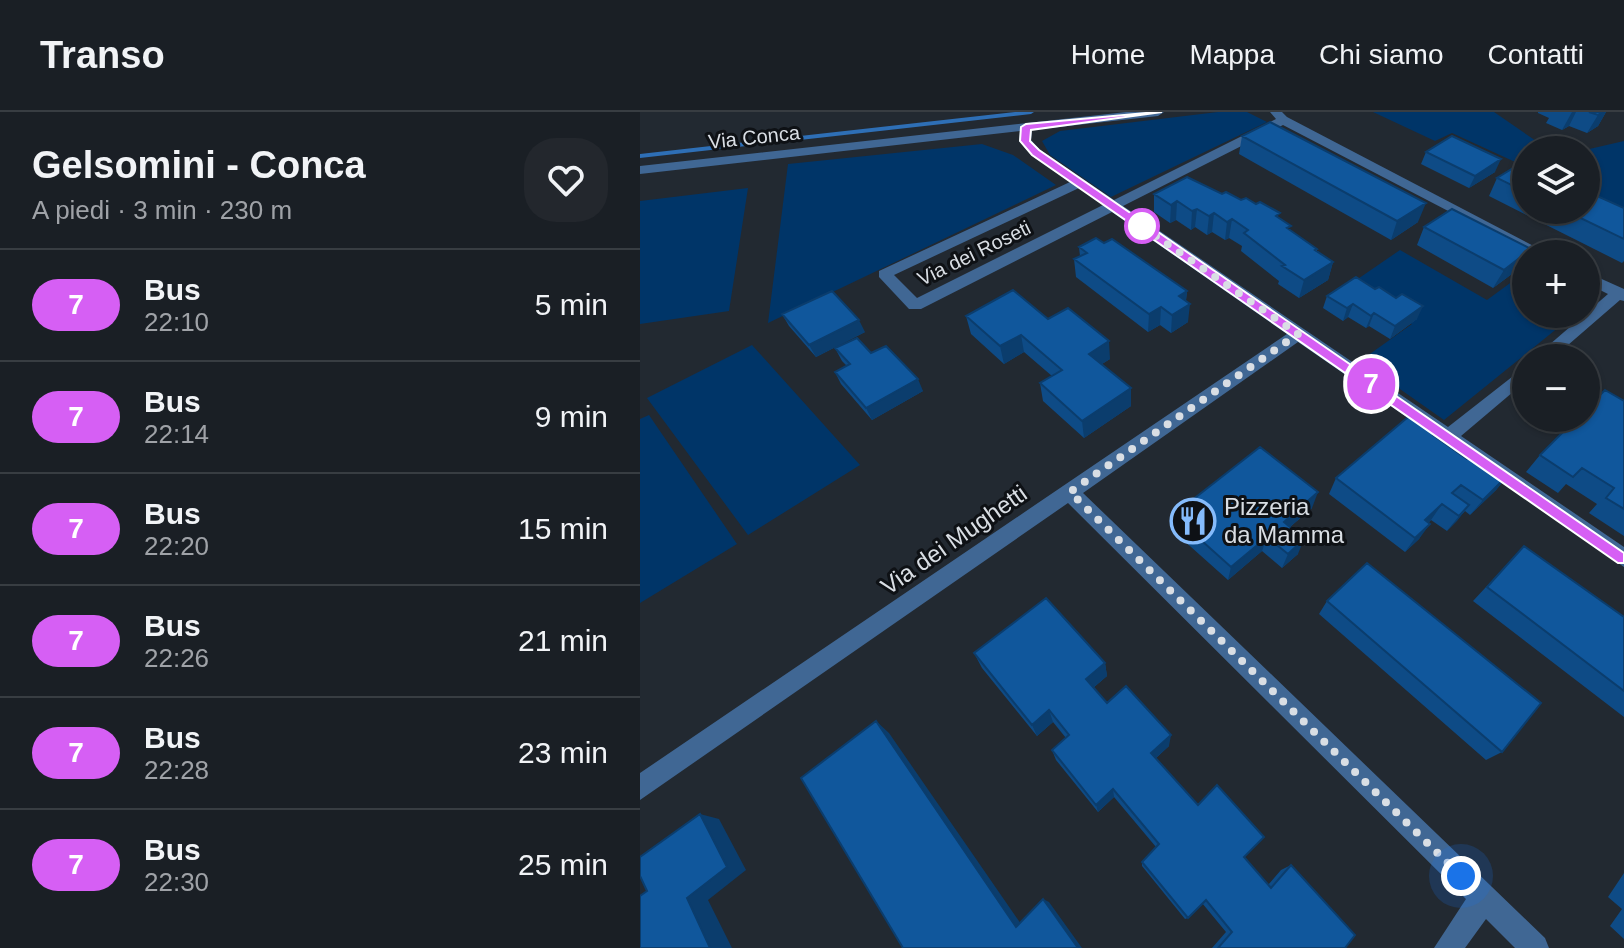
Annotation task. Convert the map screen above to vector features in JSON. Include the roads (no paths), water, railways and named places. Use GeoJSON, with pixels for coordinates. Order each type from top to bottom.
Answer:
{"type":"FeatureCollection","features":[{"type":"Feature","properties":{"kind":"street","name":"Via Conca"},"geometry":{"type":"LineString","coordinates":[[640,170],[1158,112]]}},
{"type":"Feature","properties":{"kind":"street"},"geometry":{"type":"LineString","coordinates":[[1280,116],[1515,240]]}},
{"type":"Feature","properties":{"kind":"street","name":"Via dei Roseti"},"geometry":{"type":"LineString","coordinates":[[1079,183],[884,274],[915,305],[1113,206],[1280,116]]}},
{"type":"Feature","properties":{"kind":"street"},"geometry":{"type":"LineString","coordinates":[[1026,127],[1025,141],[1029,146],[1079,183],[1624,558]]}},
{"type":"Feature","properties":{"kind":"street"},"geometry":{"type":"LineString","coordinates":[[1560,344],[1621,295],[1600,284]]}},
{"type":"Feature","properties":{"kind":"street","name":"Via dei Mughetti"},"geometry":{"type":"LineString","coordinates":[[640,788],[1298,334]]}},
{"type":"Feature","properties":{"kind":"street"},"geometry":{"type":"LineString","coordinates":[[1448,437],[1512,384]]}},
{"type":"Feature","properties":{"kind":"street"},"geometry":{"type":"LineString","coordinates":[[1070,492],[1535,948]]}},
{"type":"Feature","properties":{"kind":"street"},"geometry":{"type":"LineString","coordinates":[[1448,948],[1484,898]]}},
{"type":"Feature","properties":{"kind":"waterway"},"geometry":{"type":"LineString","coordinates":[[640,156],[1031,112]]}},
{"type":"Feature","properties":{"kind":"place","name":"Pizzeria da Mamma"},"geometry":{"type":"Point","coordinates":[1193,521]}}]}
